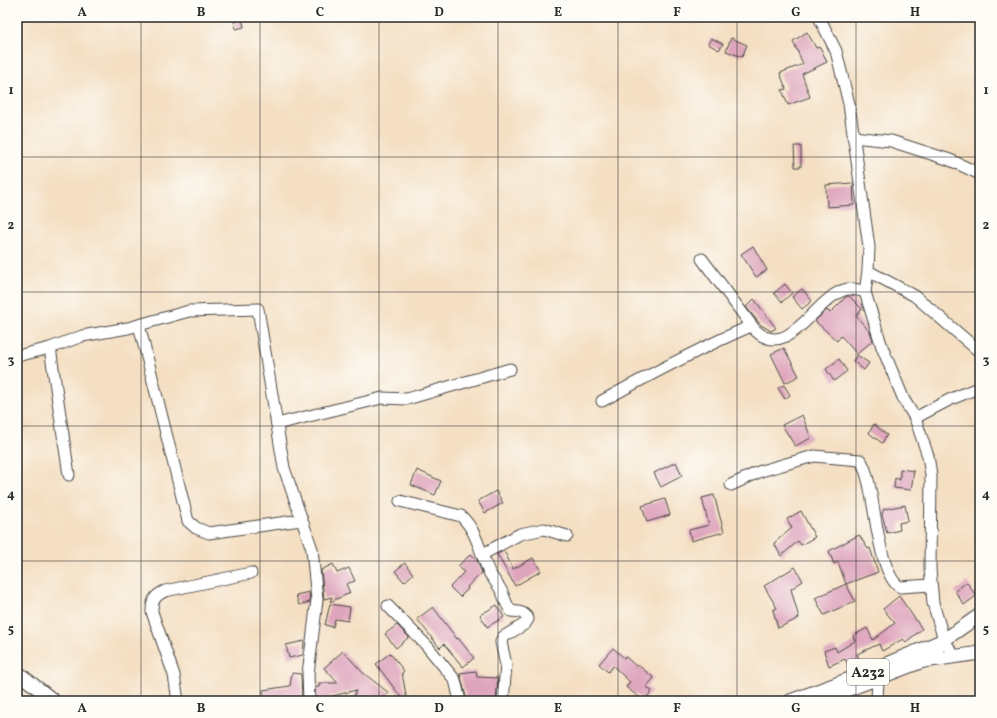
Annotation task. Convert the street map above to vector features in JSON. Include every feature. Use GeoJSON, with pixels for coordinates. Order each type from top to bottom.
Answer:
{"type":"FeatureCollection","features":[{"type":"Feature","properties":{"kind":"main road","name":"A232"},"geometry":{"type":"LineString","coordinates":[[790,701],[855,677],[944,640],[980,614]]}},
{"type":"Feature","properties":{"kind":"main road","name":"A232"},"geometry":{"type":"LineString","coordinates":[[818,701],[923,661],[933,654],[944,640]]}},
{"type":"Feature","properties":{"kind":"main road"},"geometry":{"type":"LineString","coordinates":[[923,661],[980,653]]}},
{"type":"Feature","properties":{"kind":"main road"},"geometry":{"type":"LineString","coordinates":[[17,672],[54,701]]}},
{"type":"Feature","properties":{"kind":"street"},"geometry":{"type":"LineString","coordinates":[[819,17],[836,51],[844,78],[849,104],[869,247],[865,292],[884,353],[904,400],[915,418],[928,456],[931,475],[930,551],[933,603],[944,640],[954,656]]}},
{"type":"Feature","properties":{"kind":"street"},"geometry":{"type":"LineString","coordinates":[[853,137],[891,141],[950,160],[980,174]]}},
{"type":"Feature","properties":{"kind":"street"},"geometry":{"type":"LineString","coordinates":[[702,259],[751,326],[762,338],[770,340],[782,338],[796,330],[812,312],[836,294],[844,290],[853,289],[865,292]]}},
{"type":"Feature","properties":{"kind":"street"},"geometry":{"type":"LineString","coordinates":[[868,271],[915,296],[980,352]]}},
{"type":"Feature","properties":{"kind":"street"},"geometry":{"type":"LineString","coordinates":[[17,356],[50,348],[82,336],[139,325],[189,311],[258,309],[284,468],[312,549],[317,600],[308,674],[309,701]]}},
{"type":"Feature","properties":{"kind":"street"},"geometry":{"type":"LineString","coordinates":[[139,325],[188,521],[196,528],[210,533],[301,520]]}},
{"type":"Feature","properties":{"kind":"street"},"geometry":{"type":"LineString","coordinates":[[602,401],[678,359],[710,343],[751,326]]}},
{"type":"Feature","properties":{"kind":"street"},"geometry":{"type":"LineString","coordinates":[[50,348],[69,475]]}},
{"type":"Feature","properties":{"kind":"street"},"geometry":{"type":"LineString","coordinates":[[277,424],[374,400],[414,397],[510,369]]}},
{"type":"Feature","properties":{"kind":"street"},"geometry":{"type":"LineString","coordinates":[[915,418],[949,400],[980,387]]}},
{"type":"Feature","properties":{"kind":"street"},"geometry":{"type":"LineString","coordinates":[[731,485],[761,471],[814,456],[860,460],[864,464],[883,555],[890,578],[900,587],[931,585]]}},
{"type":"Feature","properties":{"kind":"street"},"geometry":{"type":"LineString","coordinates":[[400,501],[462,516],[468,523],[483,554],[490,573],[502,593],[506,605],[511,611],[522,612],[528,619],[524,624],[503,637],[501,642],[506,665],[503,701]]}},
{"type":"Feature","properties":{"kind":"street"},"geometry":{"type":"LineString","coordinates":[[483,554],[520,534],[544,529],[567,536]]}},
{"type":"Feature","properties":{"kind":"street"},"geometry":{"type":"LineString","coordinates":[[178,701],[174,675],[152,612],[152,602],[156,596],[165,591],[251,573]]}},
{"type":"Feature","properties":{"kind":"street"},"geometry":{"type":"LineString","coordinates":[[388,606],[427,646],[455,680],[460,701]]}},
{"type":"Feature","properties":{"kind":"street"},"geometry":{"type":"LineString","coordinates":[[877,701],[878,678]]}},
{"type":"Feature","properties":{"kind":"building"},"geometry":{"type":"Polygon","coordinates":[[[242,19],[244,27],[236,29],[234,22],[242,19]]]}},
{"type":"Feature","properties":{"kind":"building"},"geometry":{"type":"Polygon","coordinates":[[[807,32],[816,48],[820,47],[827,62],[802,74],[810,97],[788,105],[782,90],[786,89],[780,73],[803,64],[793,41],[807,32]]]}},
{"type":"Feature","properties":{"kind":"building"},"geometry":{"type":"Polygon","coordinates":[[[711,38],[723,44],[719,50],[708,44],[711,38]]]}},
{"type":"Feature","properties":{"kind":"building"},"geometry":{"type":"Polygon","coordinates":[[[731,38],[747,45],[742,57],[726,51],[731,38]]]}},
{"type":"Feature","properties":{"kind":"building"},"geometry":{"type":"Polygon","coordinates":[[[794,146],[801,146],[801,167],[795,167],[794,146]]]}},
{"type":"Feature","properties":{"kind":"building"},"geometry":{"type":"Polygon","coordinates":[[[853,183],[854,205],[827,207],[826,185],[853,183]]]}},
{"type":"Feature","properties":{"kind":"building"},"geometry":{"type":"Polygon","coordinates":[[[753,246],[767,270],[756,277],[741,254],[753,246]]]}},
{"type":"Feature","properties":{"kind":"building"},"geometry":{"type":"Polygon","coordinates":[[[785,284],[792,293],[782,302],[774,293],[785,284]]]}},
{"type":"Feature","properties":{"kind":"building"},"geometry":{"type":"Polygon","coordinates":[[[802,289],[812,301],[802,309],[792,297],[802,289]]]}},
{"type":"Feature","properties":{"kind":"building"},"geometry":{"type":"Polygon","coordinates":[[[847,296],[849,296],[862,309],[856,316],[870,332],[873,340],[857,354],[841,336],[837,341],[815,321],[827,310],[830,313],[847,296]]]}},
{"type":"Feature","properties":{"kind":"building"},"geometry":{"type":"Polygon","coordinates":[[[754,299],[776,328],[771,331],[761,325],[746,307],[754,299]]]}},
{"type":"Feature","properties":{"kind":"building"},"geometry":{"type":"Polygon","coordinates":[[[784,348],[799,376],[785,383],[771,354],[784,348]]]}},
{"type":"Feature","properties":{"kind":"building"},"geometry":{"type":"Polygon","coordinates":[[[857,355],[869,363],[864,370],[853,361],[857,355]]]}},
{"type":"Feature","properties":{"kind":"building"},"geometry":{"type":"Polygon","coordinates":[[[839,359],[847,371],[834,381],[826,369],[839,359]]]}},
{"type":"Feature","properties":{"kind":"building"},"geometry":{"type":"Polygon","coordinates":[[[784,385],[790,395],[785,399],[778,388],[784,385]]]}},
{"type":"Feature","properties":{"kind":"building"},"geometry":{"type":"Polygon","coordinates":[[[802,415],[811,438],[795,446],[782,425],[802,415]]]}},
{"type":"Feature","properties":{"kind":"building"},"geometry":{"type":"Polygon","coordinates":[[[874,424],[887,435],[882,443],[869,433],[874,424]]]}},
{"type":"Feature","properties":{"kind":"building"},"geometry":{"type":"Polygon","coordinates":[[[676,462],[682,476],[661,487],[654,473],[676,462]]]}},
{"type":"Feature","properties":{"kind":"building"},"geometry":{"type":"Polygon","coordinates":[[[900,469],[914,471],[911,490],[894,488],[895,478],[900,480],[900,469]]]}},
{"type":"Feature","properties":{"kind":"building"},"geometry":{"type":"Polygon","coordinates":[[[417,470],[441,481],[435,495],[411,485],[417,470]]]}},
{"type":"Feature","properties":{"kind":"building"},"geometry":{"type":"Polygon","coordinates":[[[496,491],[503,503],[485,513],[478,501],[496,491]]]}},
{"type":"Feature","properties":{"kind":"building"},"geometry":{"type":"Polygon","coordinates":[[[714,495],[724,532],[691,541],[689,530],[709,525],[702,498],[714,495]]]}},
{"type":"Feature","properties":{"kind":"building"},"geometry":{"type":"Polygon","coordinates":[[[665,499],[670,515],[647,522],[642,506],[665,499]]]}},
{"type":"Feature","properties":{"kind":"building"},"geometry":{"type":"Polygon","coordinates":[[[905,505],[908,521],[899,523],[900,530],[887,533],[882,514],[884,509],[905,505]]]}},
{"type":"Feature","properties":{"kind":"building"},"geometry":{"type":"Polygon","coordinates":[[[801,511],[815,537],[801,545],[798,541],[781,556],[774,543],[792,528],[787,519],[801,511]]]}},
{"type":"Feature","properties":{"kind":"building"},"geometry":{"type":"Polygon","coordinates":[[[859,535],[868,549],[870,548],[878,572],[846,584],[838,562],[834,564],[829,551],[859,535]]]}},
{"type":"Feature","properties":{"kind":"building"},"geometry":{"type":"Polygon","coordinates":[[[504,551],[513,569],[533,558],[541,571],[515,586],[497,554],[504,551]]]}},
{"type":"Feature","properties":{"kind":"building"},"geometry":{"type":"Polygon","coordinates":[[[471,554],[477,560],[482,573],[467,587],[468,589],[460,597],[450,587],[464,572],[458,566],[471,554]]]}},
{"type":"Feature","properties":{"kind":"building"},"geometry":{"type":"Polygon","coordinates":[[[405,563],[413,574],[404,582],[395,571],[405,563]]]}},
{"type":"Feature","properties":{"kind":"building"},"geometry":{"type":"Polygon","coordinates":[[[333,564],[337,573],[349,568],[355,581],[346,584],[350,593],[330,602],[332,597],[324,599],[321,570],[333,564]]]}},
{"type":"Feature","properties":{"kind":"building"},"geometry":{"type":"Polygon","coordinates":[[[795,567],[803,581],[791,589],[799,618],[778,628],[773,610],[777,608],[764,586],[795,567]]]}},
{"type":"Feature","properties":{"kind":"building"},"geometry":{"type":"Polygon","coordinates":[[[967,582],[976,596],[964,605],[955,591],[967,582]]]}},
{"type":"Feature","properties":{"kind":"building"},"geometry":{"type":"Polygon","coordinates":[[[846,584],[855,601],[824,615],[815,598],[846,584]]]}},
{"type":"Feature","properties":{"kind":"building"},"geometry":{"type":"Polygon","coordinates":[[[309,592],[310,602],[299,605],[296,595],[309,592]]]}},
{"type":"Feature","properties":{"kind":"building"},"geometry":{"type":"Polygon","coordinates":[[[899,596],[922,629],[906,642],[903,639],[882,651],[879,644],[857,654],[860,661],[849,666],[845,659],[829,666],[824,651],[835,647],[837,652],[855,641],[853,636],[867,628],[873,640],[895,623],[883,609],[899,596]]]}},
{"type":"Feature","properties":{"kind":"building"},"geometry":{"type":"Polygon","coordinates":[[[330,604],[350,607],[348,621],[335,619],[333,627],[325,625],[330,604]]]}},
{"type":"Feature","properties":{"kind":"building"},"geometry":{"type":"Polygon","coordinates":[[[497,605],[504,617],[487,627],[480,615],[497,605]]]}},
{"type":"Feature","properties":{"kind":"building"},"geometry":{"type":"Polygon","coordinates":[[[433,607],[457,639],[458,638],[474,658],[463,667],[444,644],[440,648],[417,619],[433,607]]]}},
{"type":"Feature","properties":{"kind":"building"},"geometry":{"type":"Polygon","coordinates":[[[397,625],[409,637],[396,648],[385,634],[397,625]]]}},
{"type":"Feature","properties":{"kind":"building"},"geometry":{"type":"Polygon","coordinates":[[[304,641],[303,655],[289,658],[286,645],[304,641]]]}},
{"type":"Feature","properties":{"kind":"building"},"geometry":{"type":"Polygon","coordinates":[[[613,648],[624,658],[626,657],[637,667],[638,665],[654,678],[646,687],[652,691],[644,701],[626,687],[630,682],[613,666],[608,672],[599,664],[613,648]]]}},
{"type":"Feature","properties":{"kind":"building"},"geometry":{"type":"Polygon","coordinates":[[[343,651],[362,672],[389,693],[377,701],[353,701],[356,690],[329,697],[329,701],[316,701],[315,687],[319,687],[319,683],[338,683],[324,668],[343,651]]]}},
{"type":"Feature","properties":{"kind":"building"},"geometry":{"type":"Polygon","coordinates":[[[390,653],[404,671],[402,673],[407,701],[404,701],[376,664],[390,653]]]}},
{"type":"Feature","properties":{"kind":"building"},"geometry":{"type":"Polygon","coordinates":[[[476,671],[477,677],[498,678],[496,701],[467,701],[460,673],[476,671]]]}},
{"type":"Feature","properties":{"kind":"building"},"geometry":{"type":"Polygon","coordinates":[[[292,673],[301,674],[302,701],[264,701],[263,690],[290,686],[292,673]]]}}]}
